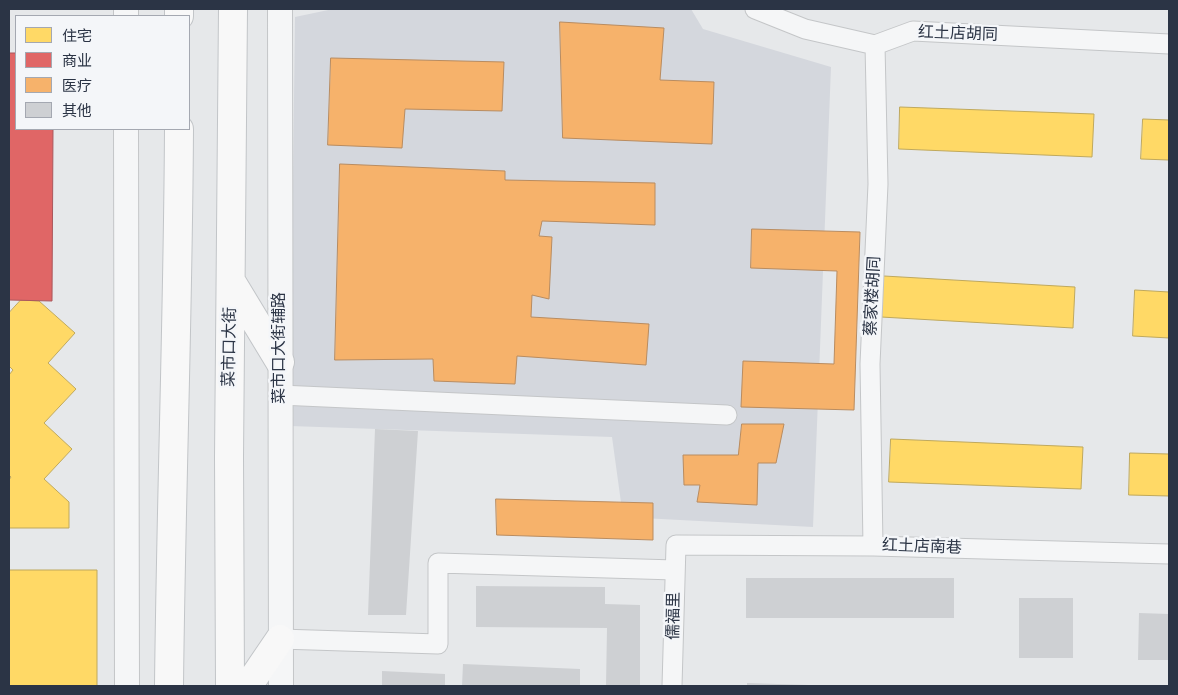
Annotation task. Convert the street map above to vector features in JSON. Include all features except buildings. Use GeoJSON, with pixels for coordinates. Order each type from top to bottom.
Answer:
{"type":"FeatureCollection","features":[{"type":"Feature","properties":{"kind":"main road","name":"菜市口大街"},"geometry":{"type":"LineString","coordinates":[[230,686],[229,457],[233,9]]}},
{"type":"Feature","properties":{"kind":"main road"},"geometry":{"type":"LineString","coordinates":[[169,686],[178,284],[179,130]]}},
{"type":"Feature","properties":{"kind":"main road"},"geometry":{"type":"LineString","coordinates":[[230,281],[280,362]]}},
{"type":"Feature","properties":{"kind":"main road"},"geometry":{"type":"LineString","coordinates":[[248,686],[280,639]]}},
{"type":"Feature","properties":{"kind":"street","name":"菜市口大街辅路"},"geometry":{"type":"LineString","coordinates":[[280,9],[280,686]]}},
{"type":"Feature","properties":{"kind":"street"},"geometry":{"type":"LineString","coordinates":[[755,9],[805,29],[875,45]]}},
{"type":"Feature","properties":{"kind":"street","name":"红土店胡同"},"geometry":{"type":"LineString","coordinates":[[875,45],[913,31],[1169,44]]}},
{"type":"Feature","properties":{"kind":"street","name":"蔡家楼胡同"},"geometry":{"type":"LineString","coordinates":[[873,546],[870,364],[878,184],[875,45]]}},
{"type":"Feature","properties":{"kind":"street"},"geometry":{"type":"LineString","coordinates":[[126,130],[127,686]]}},
{"type":"Feature","properties":{"kind":"street"},"geometry":{"type":"LineString","coordinates":[[280,395],[727,415]]}},
{"type":"Feature","properties":{"kind":"street","name":"红土店南巷"},"geometry":{"type":"LineString","coordinates":[[676,545],[873,546],[1169,554]]}},
{"type":"Feature","properties":{"kind":"street","name":"儒福里"},"geometry":{"type":"LineString","coordinates":[[672,686],[676,545]]}},
{"type":"Feature","properties":{"kind":"street"},"geometry":{"type":"LineString","coordinates":[[280,639],[438,644],[438,563],[675,570]]}},
{"type":"Feature","properties":{"kind":"shaded area"},"geometry":{"type":"Polygon","coordinates":[[[333,9],[691,9],[703,29],[831,67],[813,527],[623,517],[612,437],[290,426],[295,17],[333,9]]]}}]}
